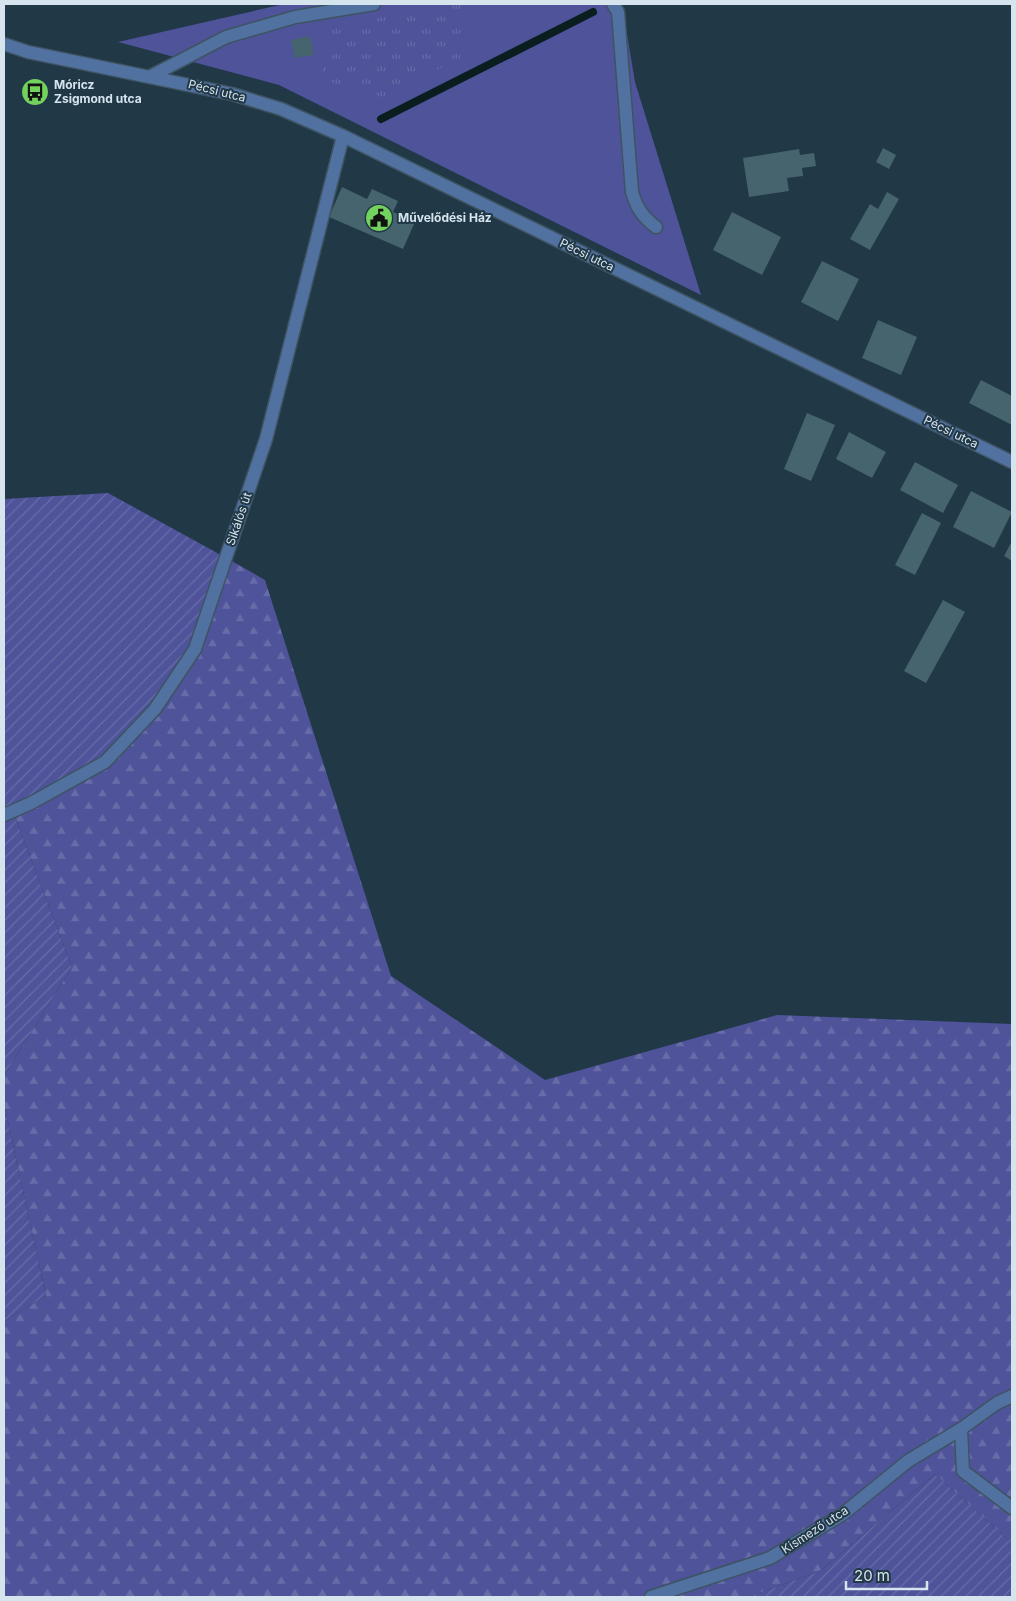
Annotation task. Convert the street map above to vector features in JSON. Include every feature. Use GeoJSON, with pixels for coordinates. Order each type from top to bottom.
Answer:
{"type":"FeatureCollection","features":[{"type":"Feature","properties":{"kind":"street"},"geometry":{"type":"LineString","coordinates":[[151,76],[226,37],[295,17],[374,4]]}},
{"type":"Feature","properties":{"kind":"street"},"geometry":{"type":"LineString","coordinates":[[613,4],[618,12],[632,192],[636,206],[644,218],[656,228]]}},
{"type":"Feature","properties":{"kind":"street","name":"Pécsi utca"},"geometry":{"type":"LineString","coordinates":[[4,44],[28,52],[232,94],[265,104],[343,136],[1012,462]]}},
{"type":"Feature","properties":{"kind":"street","name":"Sikálós út"},"geometry":{"type":"LineString","coordinates":[[4,815],[31,803],[105,762],[154,709],[195,649],[266,439],[343,136]]}},
{"type":"Feature","properties":{"kind":"street","name":"Kismező utca"},"geometry":{"type":"LineString","coordinates":[[651,1597],[770,1558],[843,1514],[908,1461],[961,1429],[997,1403],[1012,1396]]}},
{"type":"Feature","properties":{"kind":"street"},"geometry":{"type":"LineString","coordinates":[[961,1429],[963,1471],[1012,1508]]}},
{"type":"Feature","properties":{"kind":"green space"},"geometry":{"type":"Polygon","coordinates":[[[284,4],[619,4],[624,16],[635,82],[701,295],[279,85],[118,42],[284,4]]]}},
{"type":"Feature","properties":{"kind":"green space"},"geometry":{"type":"Polygon","coordinates":[[[462,4],[466,55],[375,102],[320,77],[326,51],[322,27],[462,4]]]}},
{"type":"Feature","properties":{"kind":"green space"},"geometry":{"type":"Polygon","coordinates":[[[108,493],[230,560],[202,653],[159,712],[108,765],[15,817],[72,967],[4,1076],[4,499],[108,493]]]}},
{"type":"Feature","properties":{"kind":"green space"},"geometry":{"type":"Polygon","coordinates":[[[230,560],[265,580],[391,976],[545,1080],[777,1015],[1012,1024],[1012,1543],[935,1474],[820,1571],[748,1597],[4,1597],[4,1321],[46,1296],[4,1104],[4,1076],[72,967],[15,817],[230,560]]]}},
{"type":"Feature","properties":{"kind":"green space"},"geometry":{"type":"Polygon","coordinates":[[[4,1104],[46,1296],[4,1321],[4,1104]]]}},
{"type":"Feature","properties":{"kind":"green space"},"geometry":{"type":"Polygon","coordinates":[[[935,1474],[1012,1543],[1012,1597],[748,1597],[820,1571],[935,1474]]]}},
{"type":"Feature","properties":{"kind":"building"},"geometry":{"type":"Polygon","coordinates":[[[310,36],[314,55],[295,58],[291,40],[310,36]]]}},
{"type":"Feature","properties":{"kind":"building"},"geometry":{"type":"Polygon","coordinates":[[[883,148],[896,155],[889,169],[876,162],[883,148]]]}},
{"type":"Feature","properties":{"kind":"building"},"geometry":{"type":"Polygon","coordinates":[[[799,149],[800,155],[814,153],[816,166],[802,168],[803,176],[787,178],[789,191],[749,197],[743,158],[799,149]]]}},
{"type":"Feature","properties":{"kind":"building"},"geometry":{"type":"Polygon","coordinates":[[[342,187],[367,199],[372,189],[398,201],[393,212],[415,222],[403,249],[329,217],[342,187]]]}},
{"type":"Feature","properties":{"kind":"building"},"geometry":{"type":"Polygon","coordinates":[[[887,192],[899,199],[870,250],[850,239],[870,204],[878,209],[887,192]]]}},
{"type":"Feature","properties":{"kind":"building"},"geometry":{"type":"Polygon","coordinates":[[[732,212],[781,237],[762,275],[713,250],[732,212]]]}},
{"type":"Feature","properties":{"kind":"building"},"geometry":{"type":"Polygon","coordinates":[[[822,261],[859,279],[838,321],[801,302],[822,261]]]}},
{"type":"Feature","properties":{"kind":"building"},"geometry":{"type":"Polygon","coordinates":[[[878,320],[917,337],[901,375],[862,358],[878,320]]]}},
{"type":"Feature","properties":{"kind":"building"},"geometry":{"type":"Polygon","coordinates":[[[981,380],[1012,396],[1012,425],[969,403],[981,380]]]}},
{"type":"Feature","properties":{"kind":"building"},"geometry":{"type":"Polygon","coordinates":[[[807,413],[835,425],[811,481],[784,469],[807,413]]]}},
{"type":"Feature","properties":{"kind":"building"},"geometry":{"type":"Polygon","coordinates":[[[849,432],[886,452],[872,478],[836,459],[849,432]]]}},
{"type":"Feature","properties":{"kind":"building"},"geometry":{"type":"Polygon","coordinates":[[[915,462],[958,485],[943,513],[900,490],[915,462]]]}},
{"type":"Feature","properties":{"kind":"building"},"geometry":{"type":"Polygon","coordinates":[[[971,491],[1012,512],[994,548],[953,527],[971,491]]]}},
{"type":"Feature","properties":{"kind":"building"},"geometry":{"type":"Polygon","coordinates":[[[922,513],[941,523],[915,575],[895,565],[922,513]]]}},
{"type":"Feature","properties":{"kind":"building"},"geometry":{"type":"Polygon","coordinates":[[[1012,541],[1012,561],[1004,556],[1012,541]]]}},
{"type":"Feature","properties":{"kind":"building"},"geometry":{"type":"Polygon","coordinates":[[[943,600],[965,612],[926,683],[904,671],[943,600]]]}},
{"type":"Feature","properties":{"kind":"waterway"},"geometry":{"type":"LineString","coordinates":[[381,119],[593,12]]}},
{"type":"Feature","properties":{"kind":"place","name":"Móricz Zsigmond utca"},"geometry":{"type":"Point","coordinates":[35,92]}},
{"type":"Feature","properties":{"kind":"place","name":"Művelődési Ház"},"geometry":{"type":"Point","coordinates":[379,218]}}]}
